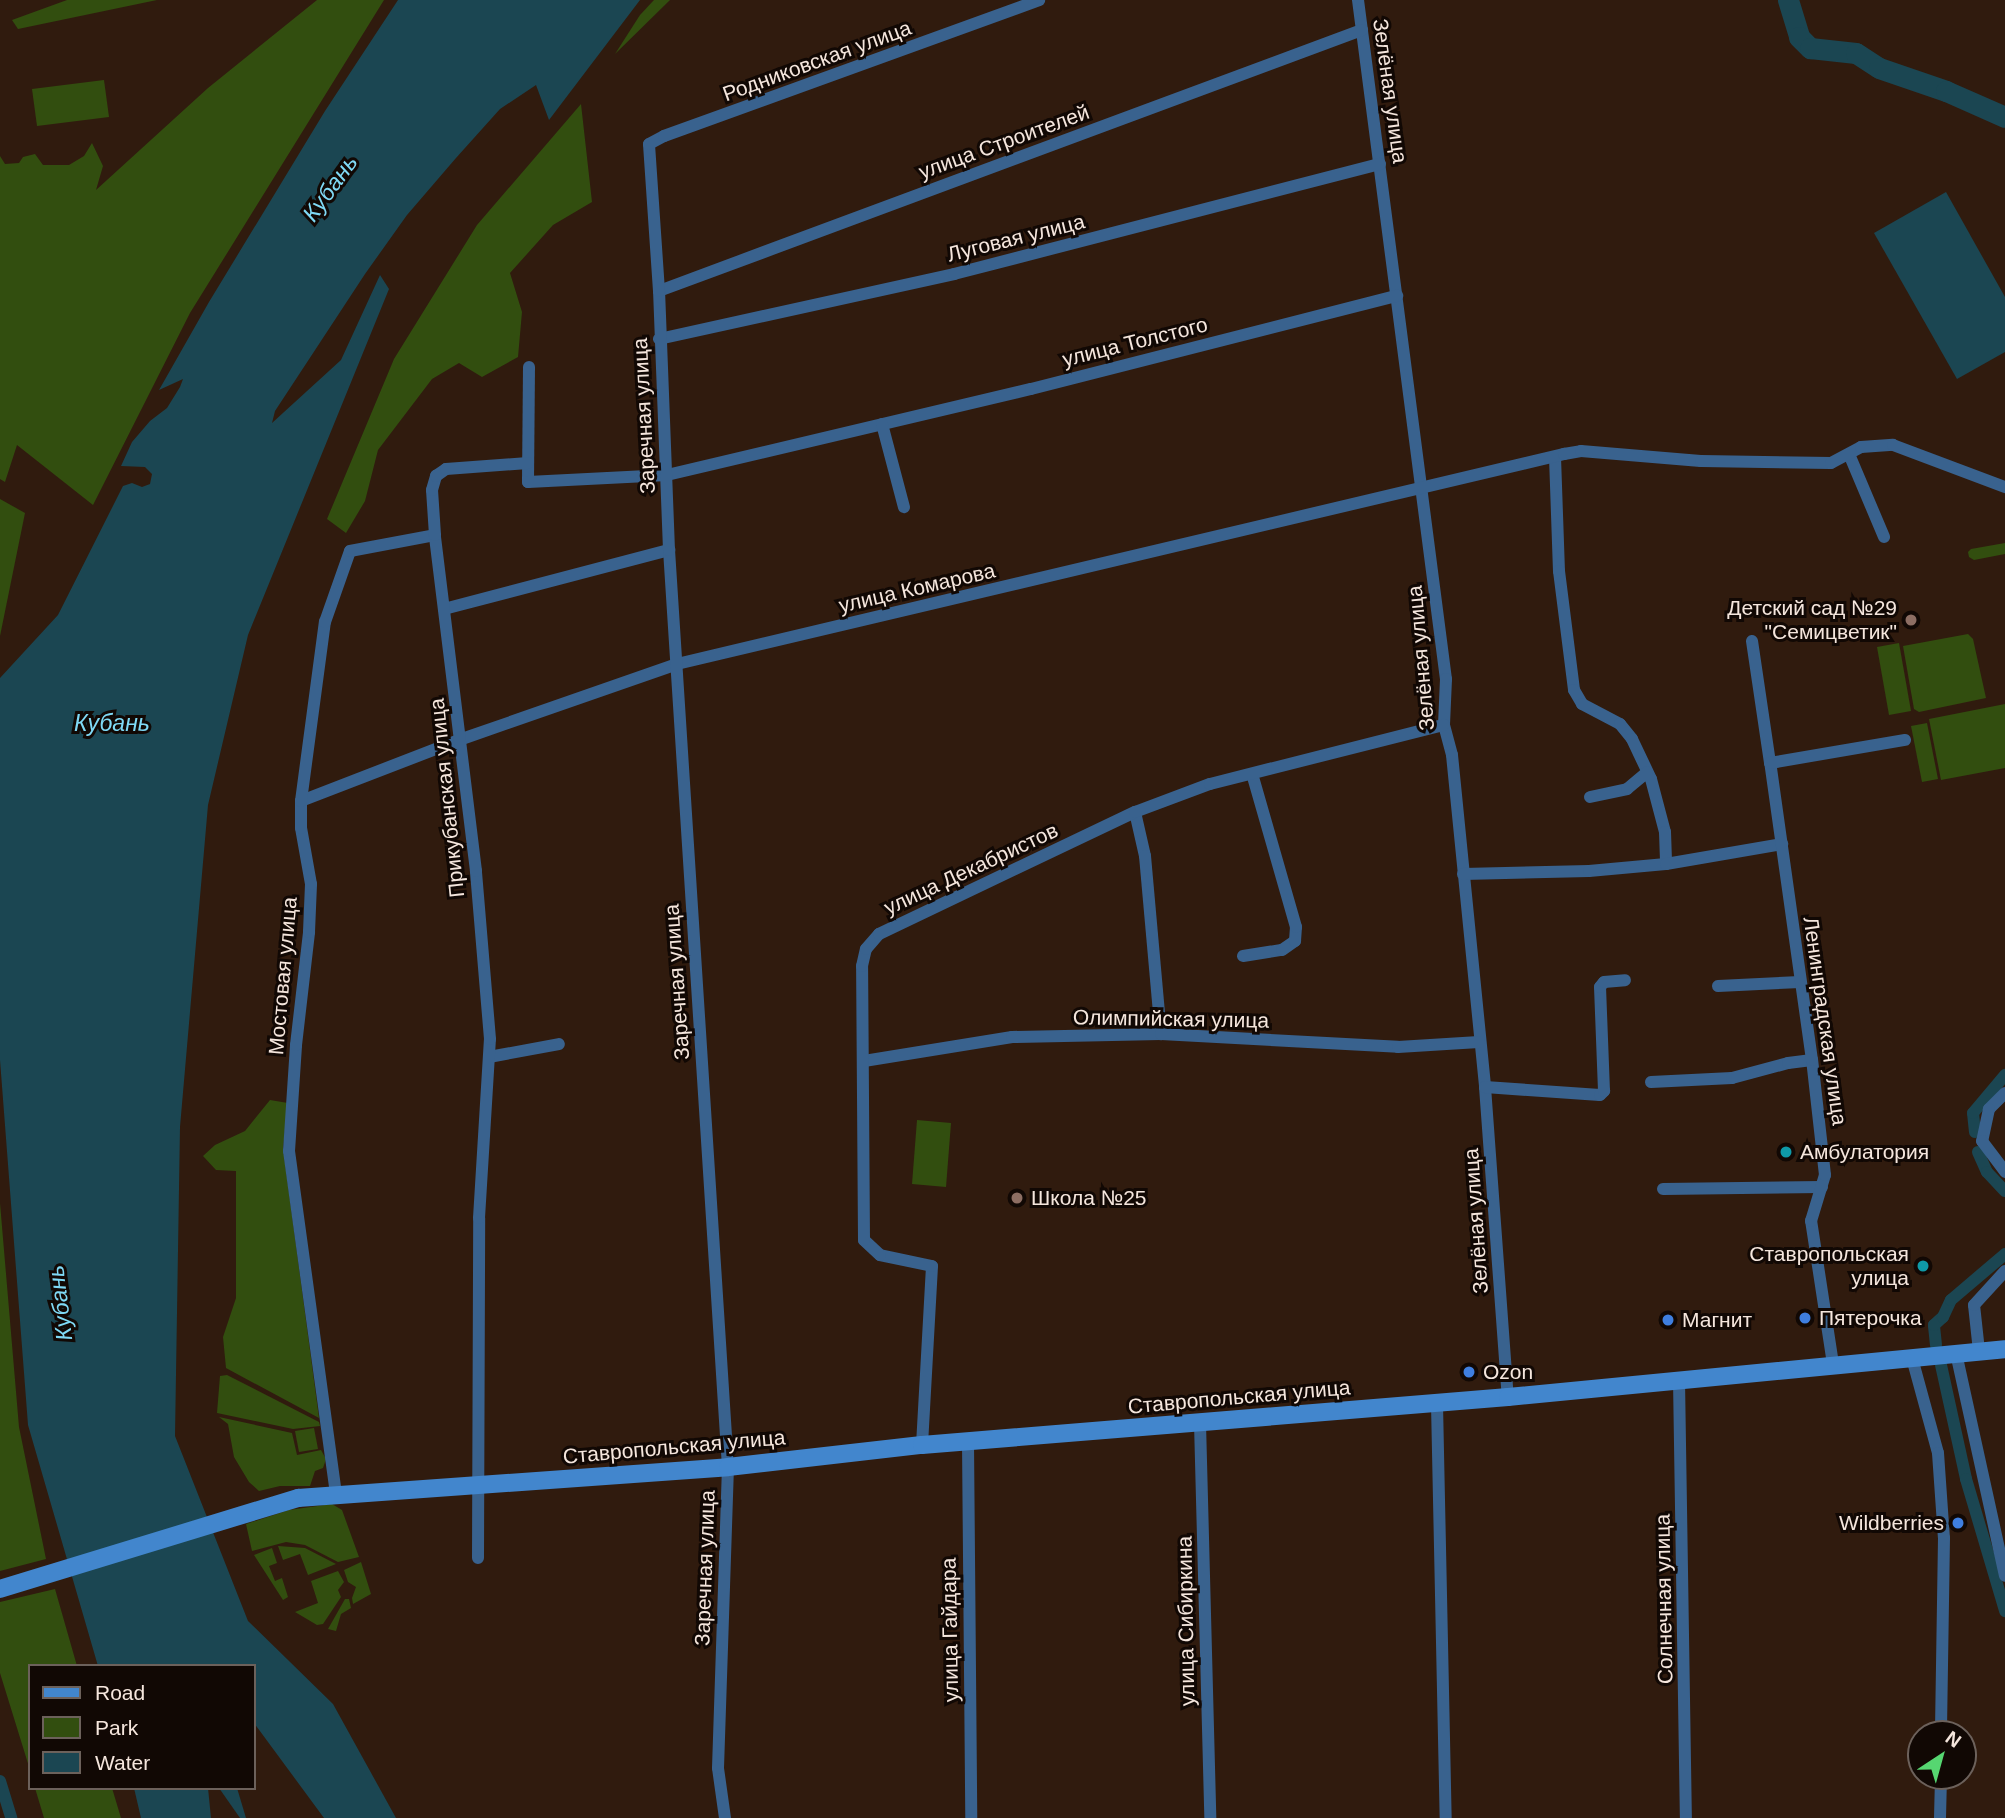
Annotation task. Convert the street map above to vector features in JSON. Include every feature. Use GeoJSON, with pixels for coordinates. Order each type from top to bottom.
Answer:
{"type":"FeatureCollection","features":[{"type":"Feature","properties":{"kind":"main road","name":"Ставропольская улица"},"geometry":{"type":"LineString","coordinates":[[0,1589],[248,1511],[298,1498],[728,1467],[922,1445],[1437,1404],[2005,1349]]}},
{"type":"Feature","properties":{"kind":"street","name":"Родниковская улица"},"geometry":{"type":"LineString","coordinates":[[649,144],[664,136],[1039,0]]}},
{"type":"Feature","properties":{"kind":"street","name":"Зелёная улица"},"geometry":{"type":"LineString","coordinates":[[1358,0],[1446,679],[1444,725],[1452,755],[1485,1087],[1508,1397]]}},
{"type":"Feature","properties":{"kind":"street","name":"улица Строителей"},"geometry":{"type":"LineString","coordinates":[[659,291],[1362,30]]}},
{"type":"Feature","properties":{"kind":"street","name":"Заречная улица"},"geometry":{"type":"LineString","coordinates":[[649,144],[659,291],[669,550],[728,1467],[718,1768],[724,1818]]}},
{"type":"Feature","properties":{"kind":"street","name":"Луговая улица"},"geometry":{"type":"LineString","coordinates":[[659,339],[954,274],[1380,164]]}},
{"type":"Feature","properties":{"kind":"street","name":"улица Толстого"},"geometry":{"type":"LineString","coordinates":[[528,463],[528,481],[667,475],[1397,296]]}},
{"type":"Feature","properties":{"kind":"street"},"geometry":{"type":"LineString","coordinates":[[528,463],[529,368]]}},
{"type":"Feature","properties":{"kind":"street"},"geometry":{"type":"LineString","coordinates":[[882,424],[904,507]]}},
{"type":"Feature","properties":{"kind":"street","name":"улица Комарова"},"geometry":{"type":"LineString","coordinates":[[301,801],[459,740],[677,664],[1581,451],[1701,461],[1831,463],[1861,447],[1893,445],[2005,487]]}},
{"type":"Feature","properties":{"kind":"street"},"geometry":{"type":"LineString","coordinates":[[1849,454],[1884,537]]}},
{"type":"Feature","properties":{"kind":"street"},"geometry":{"type":"LineString","coordinates":[[1555,457],[1559,571],[1574,690],[1582,704],[1620,724],[1632,739],[1647,772],[1665,832],[1666,864]]}},
{"type":"Feature","properties":{"kind":"street","name":"Прикубанская улица"},"geometry":{"type":"LineString","coordinates":[[477,1485],[480,1218],[489,1057],[476,871],[435,535],[432,490],[436,477],[446,469],[528,463]]}},
{"type":"Feature","properties":{"kind":"street","name":"Мостовая улица"},"geometry":{"type":"LineString","coordinates":[[336,1494],[289,1151],[311,884],[301,828],[301,801],[325,622],[350,551],[435,535]]}},
{"type":"Feature","properties":{"kind":"street"},"geometry":{"type":"LineString","coordinates":[[444,609],[669,550]]}},
{"type":"Feature","properties":{"kind":"street","name":"Ленинградская улица"},"geometry":{"type":"LineString","coordinates":[[1752,641],[1812,1060],[1825,1175],[1811,1221],[1833,1364]]}},
{"type":"Feature","properties":{"kind":"street","name":"улица Декабристов"},"geometry":{"type":"LineString","coordinates":[[922,1445],[932,1266],[880,1255],[864,1240],[862,966],[866,948],[879,934],[1135,812],[1210,783],[1444,725]]}},
{"type":"Feature","properties":{"kind":"street"},"geometry":{"type":"LineString","coordinates":[[1770,763],[1905,740]]}},
{"type":"Feature","properties":{"kind":"street"},"geometry":{"type":"LineString","coordinates":[[1590,797],[1627,789],[1647,772]]}},
{"type":"Feature","properties":{"kind":"street"},"geometry":{"type":"LineString","coordinates":[[1242,956],[1282,950],[1294,941],[1296,927],[1252,774]]}},
{"type":"Feature","properties":{"kind":"street"},"geometry":{"type":"LineString","coordinates":[[1135,812],[1145,856],[1161,1034]]}},
{"type":"Feature","properties":{"kind":"street"},"geometry":{"type":"LineString","coordinates":[[1463,874],[1588,870],[1666,864],[1782,844]]}},
{"type":"Feature","properties":{"kind":"street"},"geometry":{"type":"LineString","coordinates":[[1485,1087],[1600,1096],[1604,1091],[1600,987],[1604,982],[1625,980]]}},
{"type":"Feature","properties":{"kind":"street"},"geometry":{"type":"LineString","coordinates":[[1718,986],[1800,982]]}},
{"type":"Feature","properties":{"kind":"street","name":"Олимпийская улица"},"geometry":{"type":"LineString","coordinates":[[864,1061],[1012,1037],[1161,1034],[1398,1047],[1479,1042]]}},
{"type":"Feature","properties":{"kind":"street"},"geometry":{"type":"LineString","coordinates":[[489,1057],[559,1044]]}},
{"type":"Feature","properties":{"kind":"street"},"geometry":{"type":"LineString","coordinates":[[1651,1082],[1731,1077],[1812,1060]]}},
{"type":"Feature","properties":{"kind":"street"},"geometry":{"type":"LineString","coordinates":[[2005,1093],[1989,1109],[1982,1141],[2005,1172]]}},
{"type":"Feature","properties":{"kind":"street"},"geometry":{"type":"LineString","coordinates":[[1663,1189],[1822,1187]]}},
{"type":"Feature","properties":{"kind":"street"},"geometry":{"type":"LineString","coordinates":[[1979,1351],[1974,1305],[2005,1271]]}},
{"type":"Feature","properties":{"kind":"street"},"geometry":{"type":"LineString","coordinates":[[1953,1354],[2004,1567]]}},
{"type":"Feature","properties":{"kind":"street"},"geometry":{"type":"LineString","coordinates":[[1915,1357],[1938,1453],[1944,1538],[1941,1720]]}},
{"type":"Feature","properties":{"kind":"street","name":"Солнечная улица"},"geometry":{"type":"LineString","coordinates":[[1679,1380],[1686,1818]]}},
{"type":"Feature","properties":{"kind":"street"},"geometry":{"type":"LineString","coordinates":[[1437,1404],[1446,1818]]}},
{"type":"Feature","properties":{"kind":"street","name":"улица Сибиркина"},"geometry":{"type":"LineString","coordinates":[[1200,1423],[1210,1818]]}},
{"type":"Feature","properties":{"kind":"street","name":"улица Гайдара"},"geometry":{"type":"LineString","coordinates":[[968,1442],[971,1818]]}},
{"type":"Feature","properties":{"kind":"street"},"geometry":{"type":"LineString","coordinates":[[477,1485],[478,1558]]}},
{"type":"Feature","properties":{"kind":"street"},"geometry":{"type":"LineString","coordinates":[[1940,1818],[1941,1790]]}},
{"type":"Feature","properties":{"kind":"green space"},"geometry":{"type":"Polygon","coordinates":[[[67,0],[157,0],[18,29],[12,20],[67,0]]]}},
{"type":"Feature","properties":{"kind":"green space"},"geometry":{"type":"Polygon","coordinates":[[[317,0],[384,0],[190,313],[93,505],[17,445],[5,482],[0,479],[0,156],[5,164],[19,163],[23,157],[35,154],[43,165],[69,165],[84,156],[92,143],[103,166],[96,190],[208,88],[317,0]]]}},
{"type":"Feature","properties":{"kind":"green space"},"geometry":{"type":"Polygon","coordinates":[[[654,0],[670,0],[615,54],[640,15],[654,0]]]}},
{"type":"Feature","properties":{"kind":"green space"},"geometry":{"type":"Polygon","coordinates":[[[104,80],[109,117],[37,126],[32,89],[104,80]]]}},
{"type":"Feature","properties":{"kind":"green space"},"geometry":{"type":"Polygon","coordinates":[[[581,104],[592,202],[553,225],[510,273],[522,312],[518,357],[482,377],[459,363],[432,379],[378,450],[365,501],[346,533],[327,519],[394,359],[477,225],[581,104]]]}},
{"type":"Feature","properties":{"kind":"green space"},"geometry":{"type":"Polygon","coordinates":[[[0,499],[25,513],[0,636],[0,499]]]}},
{"type":"Feature","properties":{"kind":"green space"},"geometry":{"type":"Polygon","coordinates":[[[2005,543],[2005,554],[1974,560],[1969,557],[1968,552],[1971,549],[2005,543]]]}},
{"type":"Feature","properties":{"kind":"green space"},"geometry":{"type":"Polygon","coordinates":[[[1968,634],[1973,639],[1986,698],[1919,712],[1914,709],[1903,646],[1968,634]]]}},
{"type":"Feature","properties":{"kind":"green space"},"geometry":{"type":"Polygon","coordinates":[[[1899,643],[1911,711],[1889,715],[1877,647],[1899,643]]]}},
{"type":"Feature","properties":{"kind":"green space"},"geometry":{"type":"Polygon","coordinates":[[[2005,704],[2005,768],[1941,780],[1929,719],[2005,704]]]}},
{"type":"Feature","properties":{"kind":"green space"},"geometry":{"type":"Polygon","coordinates":[[[1927,723],[1938,779],[1922,782],[1911,726],[1927,723]]]}},
{"type":"Feature","properties":{"kind":"green space"},"geometry":{"type":"Polygon","coordinates":[[[270,1100],[288,1103],[283,1148],[319,1418],[226,1368],[223,1337],[236,1298],[236,1171],[216,1170],[203,1156],[215,1145],[245,1131],[270,1100]]]}},
{"type":"Feature","properties":{"kind":"green space"},"geometry":{"type":"Polygon","coordinates":[[[917,1120],[951,1123],[946,1187],[912,1184],[917,1120]]]}},
{"type":"Feature","properties":{"kind":"green space"},"geometry":{"type":"Polygon","coordinates":[[[0,1203],[19,1427],[46,1559],[0,1571],[0,1203]]]}},
{"type":"Feature","properties":{"kind":"green space"},"geometry":{"type":"Polygon","coordinates":[[[227,1375],[319,1422],[320,1426],[293,1429],[217,1413],[220,1376],[227,1375]]]}},
{"type":"Feature","properties":{"kind":"green space"},"geometry":{"type":"Polygon","coordinates":[[[219,1417],[292,1433],[297,1455],[321,1450],[326,1459],[323,1468],[315,1471],[310,1486],[280,1486],[259,1491],[249,1482],[234,1457],[228,1424],[219,1417]]]}},
{"type":"Feature","properties":{"kind":"green space"},"geometry":{"type":"Polygon","coordinates":[[[314,1428],[318,1449],[299,1452],[295,1431],[314,1428]]]}},
{"type":"Feature","properties":{"kind":"green space"},"geometry":{"type":"Polygon","coordinates":[[[332,1504],[342,1510],[359,1557],[338,1562],[305,1545],[286,1542],[252,1551],[246,1524],[289,1510],[332,1504]]]}},
{"type":"Feature","properties":{"kind":"green space"},"geometry":{"type":"Polygon","coordinates":[[[278,1546],[305,1548],[336,1564],[308,1575],[300,1554],[283,1560],[278,1546]]]}},
{"type":"Feature","properties":{"kind":"green space"},"geometry":{"type":"Polygon","coordinates":[[[272,1548],[277,1563],[269,1566],[275,1581],[282,1578],[288,1597],[283,1600],[254,1555],[272,1548]]]}},
{"type":"Feature","properties":{"kind":"green space"},"geometry":{"type":"Polygon","coordinates":[[[361,1562],[371,1594],[353,1604],[356,1587],[348,1582],[344,1570],[361,1562]]]}},
{"type":"Feature","properties":{"kind":"green space"},"geometry":{"type":"Polygon","coordinates":[[[338,1571],[344,1582],[338,1590],[341,1597],[323,1624],[317,1625],[295,1612],[318,1603],[311,1581],[338,1571]]]}},
{"type":"Feature","properties":{"kind":"green space"},"geometry":{"type":"Polygon","coordinates":[[[55,1589],[76,1664],[28,1664],[28,1764],[0,1673],[0,1602],[55,1589]]]}},
{"type":"Feature","properties":{"kind":"green space"},"geometry":{"type":"Polygon","coordinates":[[[345,1599],[349,1599],[351,1608],[341,1614],[336,1631],[328,1629],[345,1599]]]}},
{"type":"Feature","properties":{"kind":"green space"},"geometry":{"type":"Polygon","coordinates":[[[36,1790],[113,1790],[121,1818],[44,1818],[36,1790]]]}},
{"type":"Feature","properties":{"kind":"water","name":"Кубань"},"geometry":{"type":"Polygon","coordinates":[[[398,0],[640,0],[549,120],[536,85],[500,109],[456,158],[407,215],[275,411],[272,423],[341,360],[380,275],[389,289],[248,635],[208,805],[180,1127],[175,1436],[248,1621],[333,1704],[396,1818],[324,1818],[256,1726],[256,1664],[97,1664],[28,1425],[0,1060],[0,678],[58,615],[123,486],[132,483],[142,487],[150,484],[152,474],[145,467],[121,466],[132,442],[150,421],[167,408],[180,387],[183,379],[159,390],[325,111],[398,0]]]}},
{"type":"Feature","properties":{"kind":"water"},"geometry":{"type":"Polygon","coordinates":[[[1946,192],[2005,297],[2005,352],[1957,379],[1874,233],[1946,192]]]}},
{"type":"Feature","properties":{"kind":"water"},"geometry":{"type":"Polygon","coordinates":[[[134,1790],[208,1790],[211,1818],[141,1818],[134,1790]]]}},
{"type":"Feature","properties":{"kind":"water"},"geometry":{"type":"Polygon","coordinates":[[[220,1790],[238,1790],[246,1818],[240,1818],[220,1790]]]}},
{"type":"Feature","properties":{"kind":"waterway"},"geometry":{"type":"LineString","coordinates":[[1788,0],[1799,37],[1810,48],[1856,53],[1879,68],[1946,91],[2005,117]]}},
{"type":"Feature","properties":{"kind":"waterway"},"geometry":{"type":"LineString","coordinates":[[1975,1132],[1973,1113],[2005,1075]]}},
{"type":"Feature","properties":{"kind":"waterway"},"geometry":{"type":"LineString","coordinates":[[1978,1152],[1987,1172],[2005,1191]]}},
{"type":"Feature","properties":{"kind":"waterway"},"geometry":{"type":"LineString","coordinates":[[1936,1345],[1934,1325],[1943,1317],[1951,1300],[2005,1254]]}},
{"type":"Feature","properties":{"kind":"waterway"},"geometry":{"type":"LineString","coordinates":[[1941,1365],[1966,1479],[2005,1611]]}},
{"type":"Feature","properties":{"kind":"waterway"},"geometry":{"type":"LineString","coordinates":[[0,1781],[11,1818]]}},
{"type":"Feature","properties":{"kind":"place","name":"Детский сад №29 \"Семицветик\""},"geometry":{"type":"Point","coordinates":[1911,620]}},
{"type":"Feature","properties":{"kind":"place","name":"Амбулатория"},"geometry":{"type":"Point","coordinates":[1786,1152]}},
{"type":"Feature","properties":{"kind":"place","name":"Школа №25"},"geometry":{"type":"Point","coordinates":[1017,1198]}},
{"type":"Feature","properties":{"kind":"place","name":"Ставропольская улица"},"geometry":{"type":"Point","coordinates":[1923,1266]}},
{"type":"Feature","properties":{"kind":"place","name":"Пятерочка"},"geometry":{"type":"Point","coordinates":[1805,1318]}},
{"type":"Feature","properties":{"kind":"place","name":"Магнит"},"geometry":{"type":"Point","coordinates":[1668,1320]}},
{"type":"Feature","properties":{"kind":"place","name":"Ozon"},"geometry":{"type":"Point","coordinates":[1469,1372]}},
{"type":"Feature","properties":{"kind":"place","name":"Wildberries"},"geometry":{"type":"Point","coordinates":[1958,1523]}}]}
